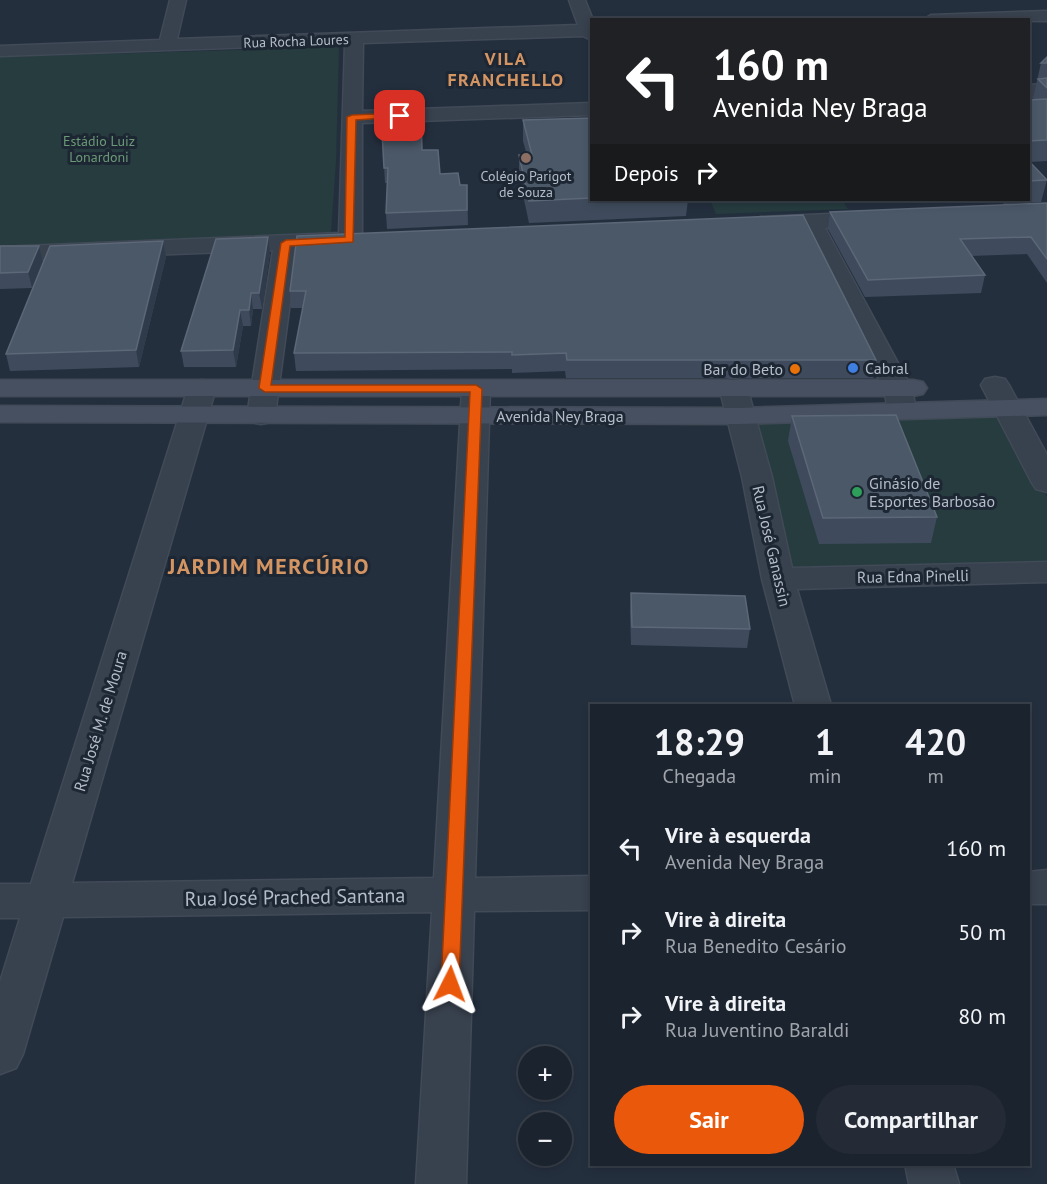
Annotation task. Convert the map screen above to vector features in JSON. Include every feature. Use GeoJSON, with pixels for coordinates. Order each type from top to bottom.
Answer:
{"type":"FeatureCollection","features":[{"type":"Feature","properties":{"kind":"street"},"geometry":{"type":"LineString","coordinates":[[167,46],[178,0]]}},
{"type":"Feature","properties":{"kind":"street"},"geometry":{"type":"LineString","coordinates":[[577,0],[590,32]]}},
{"type":"Feature","properties":{"kind":"street"},"geometry":{"type":"LineString","coordinates":[[989,18],[1047,16]]}},
{"type":"Feature","properties":{"kind":"street","name":"Rua Rocha Loures"},"geometry":{"type":"LineString","coordinates":[[0,51],[590,32]]}},
{"type":"Feature","properties":{"kind":"street"},"geometry":{"type":"LineString","coordinates":[[350,240],[354,39]]}},
{"type":"Feature","properties":{"kind":"street"},"geometry":{"type":"LineString","coordinates":[[1030,91],[1047,90]]}},
{"type":"Feature","properties":{"kind":"street"},"geometry":{"type":"LineString","coordinates":[[352,117],[590,109]]}},
{"type":"Feature","properties":{"kind":"street"},"geometry":{"type":"LineString","coordinates":[[739,225],[893,218]]}},
{"type":"Feature","properties":{"kind":"street"},"geometry":{"type":"LineString","coordinates":[[810,222],[900,399]]}},
{"type":"Feature","properties":{"kind":"street"},"geometry":{"type":"LineString","coordinates":[[0,254],[373,239]]}},
{"type":"Feature","properties":{"kind":"street"},"geometry":{"type":"LineString","coordinates":[[261,416],[286,243]]}},
{"type":"Feature","properties":{"kind":"street","name":"Avenida Ney Braga"},"geometry":{"type":"LineString","coordinates":[[0,388],[198,402],[261,416],[476,403],[736,402],[1002,396],[1047,385]]}},
{"type":"Feature","properties":{"kind":"street","name":"Avenida Ney Braga"},"geometry":{"type":"LineString","coordinates":[[0,414],[198,402],[265,388],[476,403]]}},
{"type":"Feature","properties":{"kind":"street"},"geometry":{"type":"LineString","coordinates":[[1002,396],[1047,483]]}},
{"type":"Feature","properties":{"kind":"street","name":"Avenida Ney Braga"},"geometry":{"type":"LineString","coordinates":[[1002,396],[1047,407]]}},
{"type":"Feature","properties":{"kind":"street","name":"Rua José M. de Moura"},"geometry":{"type":"LineString","coordinates":[[0,1054],[198,402]]}},
{"type":"Feature","properties":{"kind":"street","name":"Rua José Ganassin"},"geometry":{"type":"LineString","coordinates":[[736,402],[757,477],[778,579],[813,704]]}},
{"type":"Feature","properties":{"kind":"street"},"geometry":{"type":"LineString","coordinates":[[441,1184],[476,403]]}},
{"type":"Feature","properties":{"kind":"street","name":"Rua Edna Pinelli"},"geometry":{"type":"LineString","coordinates":[[778,579],[1047,572]]}},
{"type":"Feature","properties":{"kind":"street"},"geometry":{"type":"LineString","coordinates":[[1030,888],[1047,888]]}},
{"type":"Feature","properties":{"kind":"street","name":"Rua José Prached Santana"},"geometry":{"type":"LineString","coordinates":[[0,901],[590,893]]}},
{"type":"Feature","properties":{"kind":"street"},"geometry":{"type":"LineString","coordinates":[[930,1166],[934,1184]]}},
{"type":"Feature","properties":{"kind":"green space","name":"Estádio Luiz Lonardoni"},"geometry":{"type":"Polygon","coordinates":[[[339,47],[336,161],[331,232],[0,247],[0,57],[339,47]]]}},
{"type":"Feature","properties":{"kind":"green space"},"geometry":{"type":"Polygon","coordinates":[[[710,201],[843,201],[848,209],[716,214],[710,201]]]}},
{"type":"Feature","properties":{"kind":"green space"},"geometry":{"type":"Polygon","coordinates":[[[1003,412],[1047,497],[1047,568],[785,574],[745,419],[1003,412]]]}},
{"type":"Feature","properties":{"kind":"building"},"geometry":{"type":"Polygon","coordinates":[[[1047,78],[1047,88],[1038,79],[1047,78]]]}},
{"type":"Feature","properties":{"kind":"building"},"geometry":{"type":"Polygon","coordinates":[[[1047,99],[1047,140],[1030,141],[1030,100],[1047,99]]]}},
{"type":"Feature","properties":{"kind":"building"},"geometry":{"type":"Polygon","coordinates":[[[421,113],[422,150],[438,150],[440,174],[458,173],[460,185],[467,185],[467,210],[386,213],[388,168],[384,168],[381,114],[421,113]]]}},
{"type":"Feature","properties":{"kind":"building"},"geometry":{"type":"Polygon","coordinates":[[[590,118],[590,198],[529,201],[519,155],[532,155],[523,120],[590,118]]]}},
{"type":"Feature","properties":{"kind":"building"},"geometry":{"type":"Polygon","coordinates":[[[1030,162],[1047,180],[1030,181],[1030,162]]]}},
{"type":"Feature","properties":{"kind":"building"},"geometry":{"type":"Polygon","coordinates":[[[1047,203],[1047,259],[1031,237],[960,239],[985,275],[868,280],[830,212],[1047,203]]]}},
{"type":"Feature","properties":{"kind":"building"},"geometry":{"type":"Polygon","coordinates":[[[803,215],[876,360],[567,360],[566,353],[512,355],[512,352],[294,353],[306,291],[290,291],[297,236],[803,215]]]}},
{"type":"Feature","properties":{"kind":"building"},"geometry":{"type":"Polygon","coordinates":[[[268,237],[259,293],[251,293],[249,310],[240,310],[233,350],[181,351],[216,239],[268,237]]]}},
{"type":"Feature","properties":{"kind":"building"},"geometry":{"type":"Polygon","coordinates":[[[163,241],[136,350],[6,354],[50,246],[163,241]]]}},
{"type":"Feature","properties":{"kind":"building"},"geometry":{"type":"Polygon","coordinates":[[[0,246],[39,246],[28,272],[0,273],[0,246]]]}},
{"type":"Feature","properties":{"kind":"building","name":"Ginásio de Esportes Barbosão"},"geometry":{"type":"Polygon","coordinates":[[[896,415],[937,517],[823,518],[792,416],[896,415]]]}},
{"type":"Feature","properties":{"kind":"building"},"geometry":{"type":"Polygon","coordinates":[[[631,593],[745,596],[750,629],[632,627],[631,593]]]}},
{"type":"Feature","properties":{"kind":"place","name":"Colégio Parigot de Souza"},"geometry":{"type":"Point","coordinates":[526,158]}},
{"type":"Feature","properties":{"kind":"place","name":"Cabral"},"geometry":{"type":"Point","coordinates":[853,368]}},
{"type":"Feature","properties":{"kind":"place","name":"Bar do Beto"},"geometry":{"type":"Point","coordinates":[795,369]}},
{"type":"Feature","properties":{"kind":"place","name":"Ginásio de Esportes Barbosão"},"geometry":{"type":"Point","coordinates":[857,492]}},
{"type":"Feature","properties":{"kind":"district","name":"VILA FRANCHELLO"},"geometry":{"type":"Point","coordinates":[506,69]}},
{"type":"Feature","properties":{"kind":"district","name":"JARDIM MERCÚRIO"},"geometry":{"type":"Point","coordinates":[269,566]}},
{"type":"Feature","properties":{"kind":"route"},"geometry":{"type":"LineString","coordinates":[[400,116],[352,117],[350,240],[286,243],[265,388],[476,389],[450,984]]}}]}
